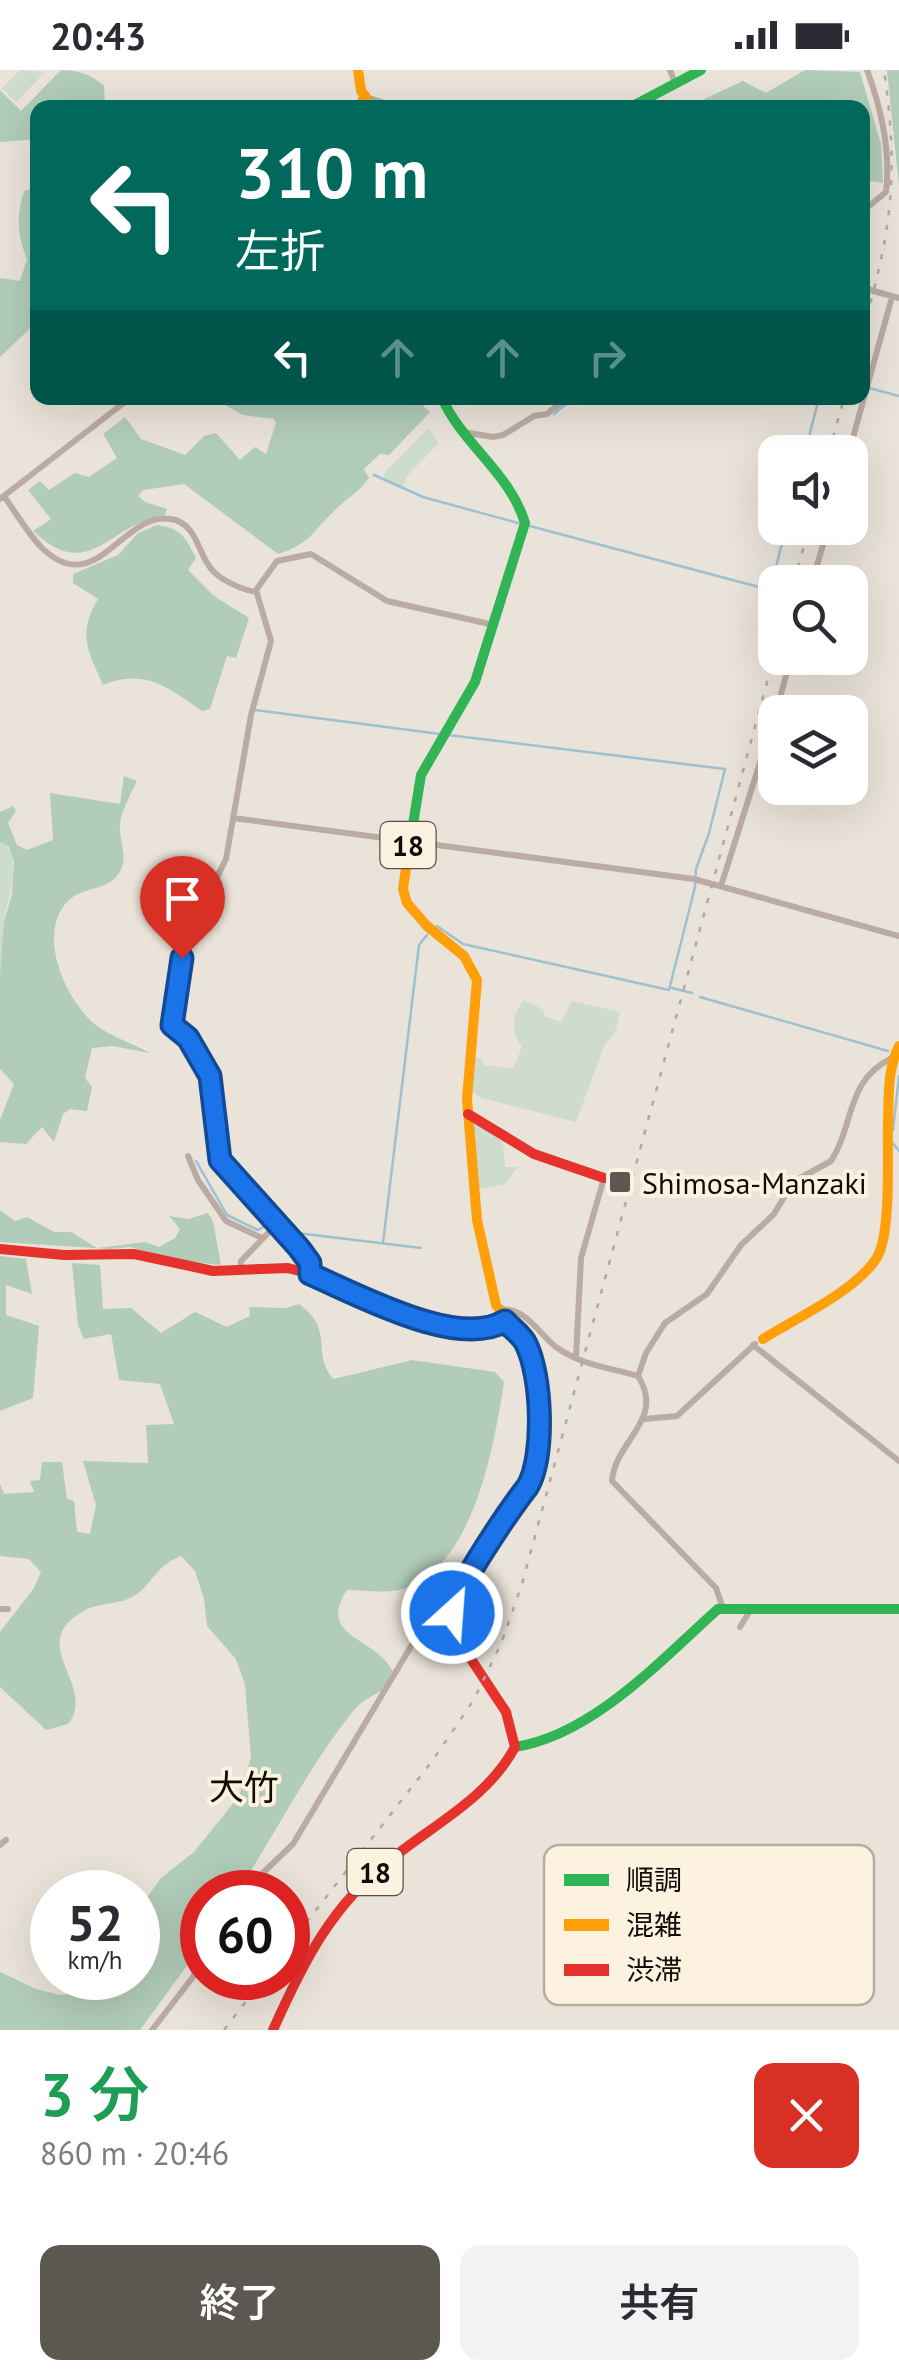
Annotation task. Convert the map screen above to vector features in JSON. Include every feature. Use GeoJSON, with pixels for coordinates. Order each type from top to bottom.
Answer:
{"type":"FeatureCollection","features":[{"type":"Feature","properties":{"kind":"main road"},"geometry":{"type":"LineString","coordinates":[[358,70],[364,100]]}},
{"type":"Feature","properties":{"kind":"main road"},"geometry":{"type":"LineString","coordinates":[[644,100],[702,70]]}},
{"type":"Feature","properties":{"kind":"main road","name":"18"},"geometry":{"type":"LineString","coordinates":[[446,405],[517,499],[525,518],[475,682],[421,775],[403,888],[416,917],[466,960],[477,979],[468,1064],[468,1114],[480,1232],[498,1310],[524,1340],[532,1360],[538,1415],[537,1459],[528,1486],[457,1594],[452,1613]]}},
{"type":"Feature","properties":{"kind":"main road"},"geometry":{"type":"LineString","coordinates":[[758,1342],[858,1275],[880,1251],[885,1228],[886,1140],[893,1058],[899,1046]]}},
{"type":"Feature","properties":{"kind":"main road"},"geometry":{"type":"LineString","coordinates":[[468,1114],[534,1154],[604,1178]]}},
{"type":"Feature","properties":{"kind":"main road"},"geometry":{"type":"LineString","coordinates":[[0,1249],[64,1255],[134,1254],[197,1269],[288,1268],[432,1324],[481,1327],[505,1321]]}},
{"type":"Feature","properties":{"kind":"main road"},"geometry":{"type":"LineString","coordinates":[[452,1613],[462,1646],[509,1720],[516,1747],[522,1747],[616,1701],[723,1608],[899,1609]]}},
{"type":"Feature","properties":{"kind":"main road","name":"18"},"geometry":{"type":"LineString","coordinates":[[273,2030],[307,1955],[342,1904],[388,1862],[453,1815],[505,1766],[516,1747]]}},
{"type":"Feature","properties":{"kind":"street"},"geometry":{"type":"LineString","coordinates":[[670,70],[675,83]]}},
{"type":"Feature","properties":{"kind":"street"},"geometry":{"type":"LineString","coordinates":[[867,70],[886,140],[888,181],[886,192],[870,205]]}},
{"type":"Feature","properties":{"kind":"street"},"geometry":{"type":"LineString","coordinates":[[870,290],[895,298],[870,382]]}},
{"type":"Feature","properties":{"kind":"street"},"geometry":{"type":"LineString","coordinates":[[121,405],[2,498],[40,546],[61,561],[94,561],[151,521],[172,519],[189,529],[215,573],[256,592],[272,641],[251,715],[226,859],[187,938],[172,1025],[188,1038],[210,1076],[220,1160],[310,1263],[310,1274]]}},
{"type":"Feature","properties":{"kind":"street"},"geometry":{"type":"LineString","coordinates":[[463,432],[498,437],[558,405]]}},
{"type":"Feature","properties":{"kind":"street"},"geometry":{"type":"LineString","coordinates":[[854,435],[863,405]]}},
{"type":"Feature","properties":{"kind":"street"},"geometry":{"type":"LineString","coordinates":[[256,592],[277,561],[310,554],[387,600],[495,626]]}},
{"type":"Feature","properties":{"kind":"street"},"geometry":{"type":"LineString","coordinates":[[721,886],[758,768]]}},
{"type":"Feature","properties":{"kind":"street"},"geometry":{"type":"LineString","coordinates":[[233,818],[694,879],[899,936]]}},
{"type":"Feature","properties":{"kind":"street"},"geometry":{"type":"LineString","coordinates":[[638,1376],[652,1340],[666,1323],[707,1294],[741,1245],[774,1214],[793,1182],[831,1161],[867,1076],[874,1067],[893,1058]]}},
{"type":"Feature","properties":{"kind":"street"},"geometry":{"type":"LineString","coordinates":[[188,1156],[198,1180],[226,1221],[262,1238]]}},
{"type":"Feature","properties":{"kind":"street"},"geometry":{"type":"LineString","coordinates":[[576,1358],[581,1258],[604,1178]]}},
{"type":"Feature","properties":{"kind":"street"},"geometry":{"type":"LineString","coordinates":[[240,1271],[241,1262],[278,1223]]}},
{"type":"Feature","properties":{"kind":"street"},"geometry":{"type":"LineString","coordinates":[[498,1310],[508,1308],[519,1314],[554,1346],[576,1358],[620,1374],[638,1376]]}},
{"type":"Feature","properties":{"kind":"street"},"geometry":{"type":"LineString","coordinates":[[645,1419],[677,1416],[758,1342],[899,1460]]}},
{"type":"Feature","properties":{"kind":"street"},"geometry":{"type":"LineString","coordinates":[[638,1376],[644,1386],[645,1419],[623,1450],[612,1481],[716,1588],[723,1608]]}},
{"type":"Feature","properties":{"kind":"street"},"geometry":{"type":"LineString","coordinates":[[740,1628],[751,1609]]}},
{"type":"Feature","properties":{"kind":"street"},"geometry":{"type":"LineString","coordinates":[[265,1870],[292,1844],[416,1638],[452,1613]]}},
{"type":"Feature","properties":{"kind":"street"},"geometry":{"type":"LineString","coordinates":[[152,2030],[180,1993]]}},
{"type":"Feature","properties":{"kind":"green space"},"geometry":{"type":"Polygon","coordinates":[[[20,70],[45,72],[16,102],[2,88],[20,70]]]}},
{"type":"Feature","properties":{"kind":"green space"},"geometry":{"type":"Polygon","coordinates":[[[61,70],[84,74],[104,86],[105,100],[32,100],[61,70]]]}},
{"type":"Feature","properties":{"kind":"green space"},"geometry":{"type":"Polygon","coordinates":[[[805,70],[860,72],[868,100],[702,100],[743,81],[766,93],[805,70]]]}},
{"type":"Feature","properties":{"kind":"green space"},"geometry":{"type":"Polygon","coordinates":[[[887,70],[899,70],[899,185],[887,70]]]}},
{"type":"Feature","properties":{"kind":"green space"},"geometry":{"type":"Polygon","coordinates":[[[0,90],[21,111],[30,102],[30,140],[0,142],[0,90]]]}},
{"type":"Feature","properties":{"kind":"green space"},"geometry":{"type":"Polygon","coordinates":[[[870,106],[881,144],[883,183],[870,181],[870,106]]]}},
{"type":"Feature","properties":{"kind":"green space"},"geometry":{"type":"Polygon","coordinates":[[[30,190],[30,329],[0,357],[0,278],[20,281],[27,259],[19,225],[24,191],[30,190]]]}},
{"type":"Feature","properties":{"kind":"green space"},"geometry":{"type":"Polygon","coordinates":[[[225,405],[422,405],[430,412],[389,455],[380,454],[364,469],[369,478],[310,537],[278,554],[184,484],[143,490],[138,496],[167,509],[165,515],[145,520],[85,552],[53,546],[33,531],[51,519],[28,490],[40,481],[49,490],[75,473],[89,477],[117,458],[103,434],[125,417],[141,439],[185,455],[204,436],[216,433],[240,460],[255,447],[266,454],[274,419],[243,415],[225,405]]]}},
{"type":"Feature","properties":{"kind":"green space"},"geometry":{"type":"Polygon","coordinates":[[[428,429],[439,443],[407,476],[403,487],[384,479],[384,473],[428,429]]]}},
{"type":"Feature","properties":{"kind":"green space"},"geometry":{"type":"Polygon","coordinates":[[[157,525],[182,535],[196,558],[188,570],[214,596],[249,618],[236,658],[227,656],[210,709],[202,711],[167,688],[144,679],[103,685],[89,652],[86,633],[98,599],[73,583],[73,574],[118,555],[138,533],[157,525]]]}},
{"type":"Feature","properties":{"kind":"green space"},"geometry":{"type":"Polygon","coordinates":[[[124,776],[137,781],[120,824],[124,857],[121,870],[107,884],[69,900],[60,913],[54,944],[62,977],[89,1019],[150,1053],[112,1046],[92,1048],[85,1078],[92,1087],[87,1111],[70,1109],[63,1114],[54,1142],[42,1127],[26,1144],[0,1142],[0,1120],[14,1084],[0,1069],[0,976],[14,862],[9,846],[0,842],[0,812],[13,806],[16,811],[8,823],[17,845],[27,850],[53,840],[50,793],[120,804],[124,776]]]}},
{"type":"Feature","properties":{"kind":"green space"},"geometry":{"type":"Polygon","coordinates":[[[0,842],[9,846],[13,868],[0,976],[0,842]]]}},
{"type":"Feature","properties":{"kind":"green space"},"geometry":{"type":"Polygon","coordinates":[[[524,1000],[544,1010],[544,1016],[561,1022],[572,1001],[620,1012],[576,1122],[482,1098],[470,1090],[473,1057],[483,1059],[484,1065],[513,1069],[522,1047],[514,1029],[515,1017],[524,1000]]]}},
{"type":"Feature","properties":{"kind":"green space"},"geometry":{"type":"Polygon","coordinates":[[[478,1124],[503,1142],[505,1167],[518,1167],[505,1184],[479,1189],[473,1125],[478,1124]]]}},
{"type":"Feature","properties":{"kind":"green space"},"geometry":{"type":"Polygon","coordinates":[[[0,1210],[15,1221],[27,1217],[54,1232],[71,1232],[97,1248],[145,1242],[159,1247],[175,1238],[180,1229],[169,1216],[188,1219],[208,1213],[221,1265],[181,1261],[130,1247],[110,1249],[0,1242],[0,1210]]]}},
{"type":"Feature","properties":{"kind":"green space"},"geometry":{"type":"Polygon","coordinates":[[[0,1256],[26,1259],[32,1294],[6,1285],[6,1315],[39,1326],[33,1398],[0,1411],[0,1256]]]}},
{"type":"Feature","properties":{"kind":"green space"},"geometry":{"type":"Polygon","coordinates":[[[72,1263],[100,1265],[103,1309],[131,1308],[161,1333],[195,1312],[227,1327],[250,1316],[249,1307],[287,1308],[299,1304],[317,1324],[324,1361],[334,1379],[412,1360],[495,1372],[504,1382],[494,1438],[476,1501],[447,1556],[427,1576],[402,1589],[347,1590],[339,1606],[344,1628],[376,1652],[394,1674],[338,1730],[250,1870],[180,1870],[180,1975],[140,2030],[0,2030],[0,1972],[30,1986],[30,2000],[160,2000],[160,1879],[194,1852],[239,1796],[251,1757],[245,1685],[236,1659],[207,1626],[195,1571],[181,1556],[165,1565],[134,1596],[88,1609],[68,1623],[60,1647],[75,1697],[75,1712],[68,1724],[46,1730],[0,1687],[0,1632],[34,1588],[41,1572],[29,1559],[0,1556],[0,1484],[4,1494],[34,1492],[30,1481],[40,1480],[42,1462],[62,1462],[67,1499],[74,1501],[77,1532],[90,1534],[96,1505],[83,1461],[148,1463],[146,1425],[174,1424],[160,1384],[119,1380],[111,1334],[84,1339],[78,1325],[72,1263]]]}},
{"type":"Feature","properties":{"kind":"waterway"},"geometry":{"type":"LineString","coordinates":[[870,388],[899,396]]}},
{"type":"Feature","properties":{"kind":"waterway"},"geometry":{"type":"LineString","coordinates":[[554,414],[565,405]]}},
{"type":"Feature","properties":{"kind":"waterway"},"geometry":{"type":"LineString","coordinates":[[809,435],[817,405]]}},
{"type":"Feature","properties":{"kind":"waterway"},"geometry":{"type":"LineString","coordinates":[[374,475],[423,497],[518,523]]}},
{"type":"Feature","properties":{"kind":"waterway"},"geometry":{"type":"LineString","coordinates":[[526,525],[770,590],[782,545]]}},
{"type":"Feature","properties":{"kind":"waterway"},"geometry":{"type":"LineString","coordinates":[[255,710],[440,734]]}},
{"type":"Feature","properties":{"kind":"waterway"},"geometry":{"type":"LineString","coordinates":[[437,926],[463,944],[669,990],[696,869],[725,769],[448,735]]}},
{"type":"Feature","properties":{"kind":"waterway"},"geometry":{"type":"LineString","coordinates":[[383,1243],[419,945],[427,935]]}},
{"type":"Feature","properties":{"kind":"waterway"},"geometry":{"type":"LineString","coordinates":[[672,988],[692,993]]}},
{"type":"Feature","properties":{"kind":"waterway"},"geometry":{"type":"LineString","coordinates":[[700,997],[888,1051]]}},
{"type":"Feature","properties":{"kind":"waterway"},"geometry":{"type":"LineString","coordinates":[[893,1130],[899,1076]]}},
{"type":"Feature","properties":{"kind":"waterway"},"geometry":{"type":"LineString","coordinates":[[892,1142],[899,1151]]}},
{"type":"Feature","properties":{"kind":"waterway"},"geometry":{"type":"LineString","coordinates":[[196,1161],[227,1215],[258,1230],[280,1217],[320,1270],[373,1297]]}},
{"type":"Feature","properties":{"kind":"waterway"},"geometry":{"type":"LineString","coordinates":[[297,1233],[421,1248]]}},
{"type":"Feature","properties":{"kind":"railway"},"geometry":{"type":"LineString","coordinates":[[870,301],[886,232],[892,172],[884,70]]}},
{"type":"Feature","properties":{"kind":"railway"},"geometry":{"type":"LineString","coordinates":[[834,435],[842,405]]}},
{"type":"Feature","properties":{"kind":"railway"},"geometry":{"type":"LineString","coordinates":[[799,565],[804,545]]}},
{"type":"Feature","properties":{"kind":"railway"},"geometry":{"type":"LineString","coordinates":[[310,1918],[433,1760],[473,1701],[501,1644],[522,1584],[769,675]]}},
{"type":"Feature","properties":{"kind":"railway"},"geometry":{"type":"LineString","coordinates":[[224,2030],[247,2000]]}},
{"type":"Feature","properties":{"kind":"traffic: fast"},"geometry":{"type":"LineString","coordinates":[[644,100],[701,70]]}},
{"type":"Feature","properties":{"kind":"traffic: fast"},"geometry":{"type":"LineString","coordinates":[[408,855],[421,775],[475,682],[525,523],[509,489],[446,405]]}},
{"type":"Feature","properties":{"kind":"traffic: fast"},"geometry":{"type":"LineString","coordinates":[[515,1747],[544,1740],[599,1711],[718,1609],[899,1609]]}},
{"type":"Feature","properties":{"kind":"traffic: slow"},"geometry":{"type":"LineString","coordinates":[[358,70],[361,91],[366,97],[363,100]]}},
{"type":"Feature","properties":{"kind":"traffic: slow"},"geometry":{"type":"LineString","coordinates":[[408,855],[403,889],[407,903],[427,926],[464,956],[477,980],[467,1099],[477,1220],[496,1305],[524,1340],[536,1381],[537,1460],[529,1484],[503,1528]]}},
{"type":"Feature","properties":{"kind":"traffic: slow"},"geometry":{"type":"LineString","coordinates":[[763,1339],[839,1293],[876,1259],[887,1213],[889,1083],[899,1046]]}},
{"type":"Feature","properties":{"kind":"traffic: jam"},"geometry":{"type":"LineString","coordinates":[[468,1114],[534,1154],[604,1178]]}},
{"type":"Feature","properties":{"kind":"traffic: jam"},"geometry":{"type":"LineString","coordinates":[[0,1249],[64,1255],[134,1254],[213,1271],[288,1268],[432,1324],[481,1327],[505,1321]]}},
{"type":"Feature","properties":{"kind":"traffic: jam"},"geometry":{"type":"LineString","coordinates":[[273,2030],[308,1959],[351,1897],[390,1860],[475,1796],[515,1747],[506,1712],[463,1647],[452,1611],[458,1590],[503,1528]]}},
{"type":"Feature","properties":{"kind":"place","name":"Shimosa-Manzaki"},"geometry":{"type":"Point","coordinates":[620,1182]}},
{"type":"Feature","properties":{"kind":"district","name":"大竹"},"geometry":{"type":"Point","coordinates":[244,1787]}},
{"type":"Feature","properties":{"kind":"route"},"geometry":{"type":"LineString","coordinates":[[182,958],[172,1025],[202,1056],[210,1076],[220,1160],[299,1248],[310,1263],[310,1274],[432,1324],[481,1327],[505,1321],[529,1351],[539,1441],[532,1478],[464,1582],[452,1613]]}}]}
